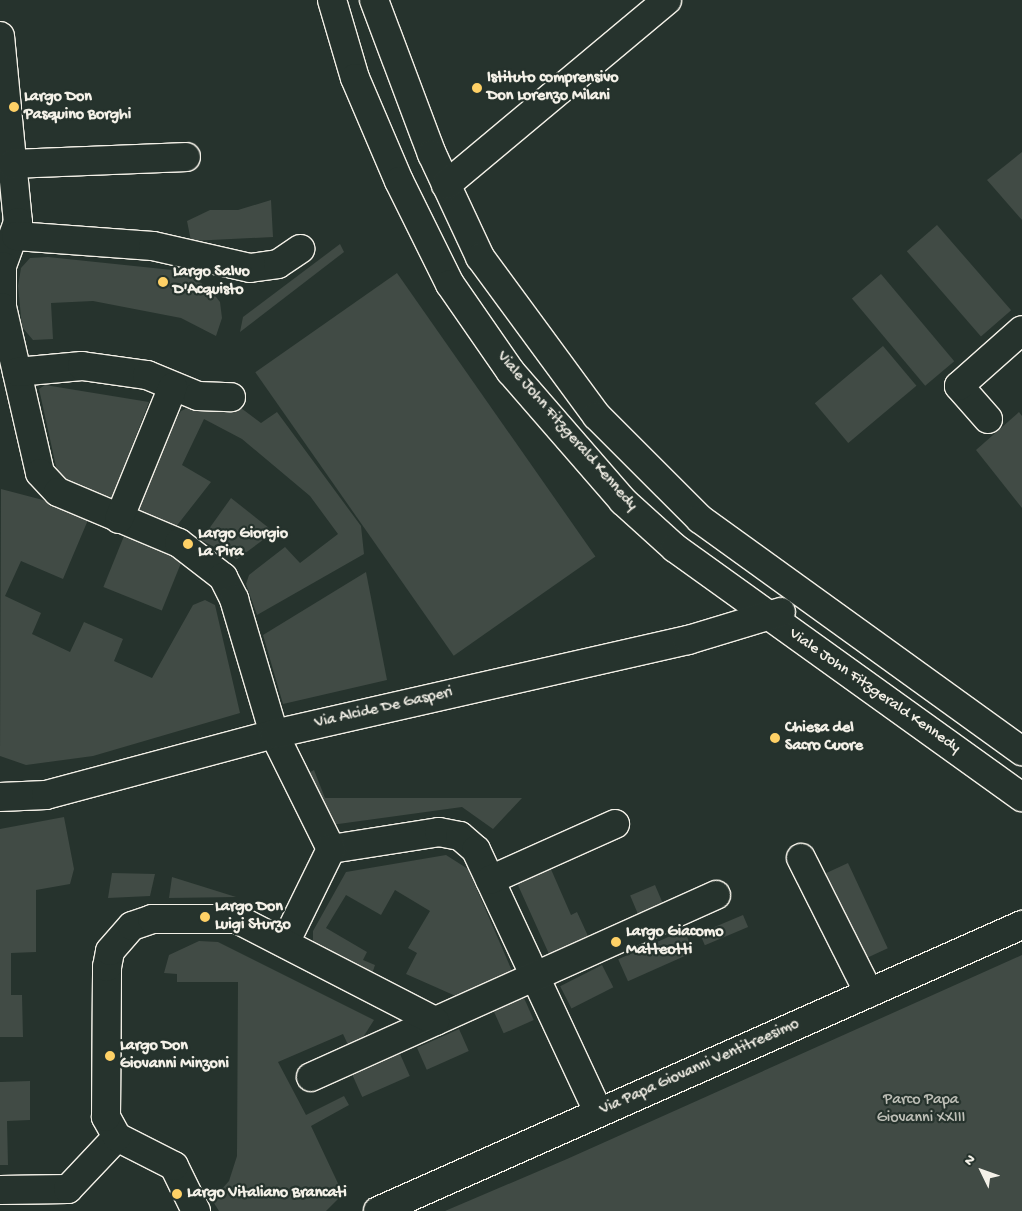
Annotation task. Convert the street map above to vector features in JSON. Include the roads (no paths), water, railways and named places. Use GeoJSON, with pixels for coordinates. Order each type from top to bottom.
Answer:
{"type":"FeatureCollection","features":[{"type":"Feature","properties":{"kind":"street","name":"Viale John Fitzgerald Kennedy"},"geometry":{"type":"LineString","coordinates":[[332,0],[355,78],[399,180],[450,284],[511,372],[623,501],[675,548],[768,618],[1022,797]]}},
{"type":"Feature","properties":{"kind":"street"},"geometry":{"type":"LineString","coordinates":[[374,0],[384,37],[446,185],[480,257],[597,416],[700,519],[808,600],[1022,751]]}},
{"type":"Feature","properties":{"kind":"street"},"geometry":{"type":"LineString","coordinates":[[446,185],[667,0]]}},
{"type":"Feature","properties":{"kind":"street"},"geometry":{"type":"LineString","coordinates":[[0,36],[12,164],[16,236],[2,274],[2,307],[40,473],[48,485],[118,519],[179,543],[223,577],[234,599],[274,734],[331,850]]}},
{"type":"Feature","properties":{"kind":"street"},"geometry":{"type":"LineString","coordinates":[[12,164],[186,157]]}},
{"type":"Feature","properties":{"kind":"street"},"geometry":{"type":"LineString","coordinates":[[16,236],[153,246],[250,268],[278,264],[300,249]]}},
{"type":"Feature","properties":{"kind":"street"},"geometry":{"type":"LineString","coordinates":[[988,419],[959,386],[1022,330]]}},
{"type":"Feature","properties":{"kind":"street"},"geometry":{"type":"LineString","coordinates":[[16,372],[82,366],[147,375],[198,396],[231,397]]}},
{"type":"Feature","properties":{"kind":"street"},"geometry":{"type":"LineString","coordinates":[[118,519],[173,387]]}},
{"type":"Feature","properties":{"kind":"street","name":"Via Alcide De Gasperi"},"geometry":{"type":"LineString","coordinates":[[0,797],[46,795],[274,734],[688,640],[768,618],[808,600]]}},
{"type":"Feature","properties":{"kind":"street"},"geometry":{"type":"LineString","coordinates":[[490,880],[615,824]]}},
{"type":"Feature","properties":{"kind":"street"},"geometry":{"type":"LineString","coordinates":[[331,850],[439,832],[460,836],[476,850],[598,1112]]}},
{"type":"Feature","properties":{"kind":"street"},"geometry":{"type":"LineString","coordinates":[[285,943],[331,850]]}},
{"type":"Feature","properties":{"kind":"street"},"geometry":{"type":"LineString","coordinates":[[801,858],[869,993]]}},
{"type":"Feature","properties":{"kind":"street"},"geometry":{"type":"LineString","coordinates":[[312,1077],[716,895]]}},
{"type":"Feature","properties":{"kind":"street"},"geometry":{"type":"LineString","coordinates":[[196,1211],[174,1166],[117,1137],[106,1117],[107,977],[110,951],[119,937],[152,919],[209,916],[237,920],[435,1021]]}},
{"type":"Feature","properties":{"kind":"street","name":"Via Papa Giovanni Ventitreesimo"},"geometry":{"type":"LineString","coordinates":[[378,1211],[1022,925]]}},
{"type":"Feature","properties":{"kind":"street"},"geometry":{"type":"LineString","coordinates":[[0,1190],[68,1189],[117,1137]]}},
{"type":"Feature","properties":{"kind":"place","name":"Istituto comprensivo Don Lorenzo Milani"},"geometry":{"type":"Point","coordinates":[477,88]}},
{"type":"Feature","properties":{"kind":"place","name":"Largo Don Pasquino Borghi"},"geometry":{"type":"Point","coordinates":[14,107]}},
{"type":"Feature","properties":{"kind":"place","name":"Largo Salvo D'Acquisto"},"geometry":{"type":"Point","coordinates":[163,282]}},
{"type":"Feature","properties":{"kind":"place","name":"Largo Giorgio La Pira"},"geometry":{"type":"Point","coordinates":[188,544]}},
{"type":"Feature","properties":{"kind":"place","name":"Chiesa del Sacro Cuore"},"geometry":{"type":"Point","coordinates":[775,738]}},
{"type":"Feature","properties":{"kind":"place","name":"Largo Don Luigi Sturzo"},"geometry":{"type":"Point","coordinates":[205,917]}},
{"type":"Feature","properties":{"kind":"place","name":"Largo Giacomo Matteotti"},"geometry":{"type":"Point","coordinates":[616,942]}},
{"type":"Feature","properties":{"kind":"place","name":"Largo Don Giovanni Minzoni"},"geometry":{"type":"Point","coordinates":[110,1056]}},
{"type":"Feature","properties":{"kind":"place","name":"Largo Vitaliano Brancati"},"geometry":{"type":"Point","coordinates":[177,1194]}},
{"type":"Feature","properties":{"kind":"park label","name":"Parco Papa Giovanni XXIII"},"geometry":{"type":"Point","coordinates":[921,1110]}}]}
